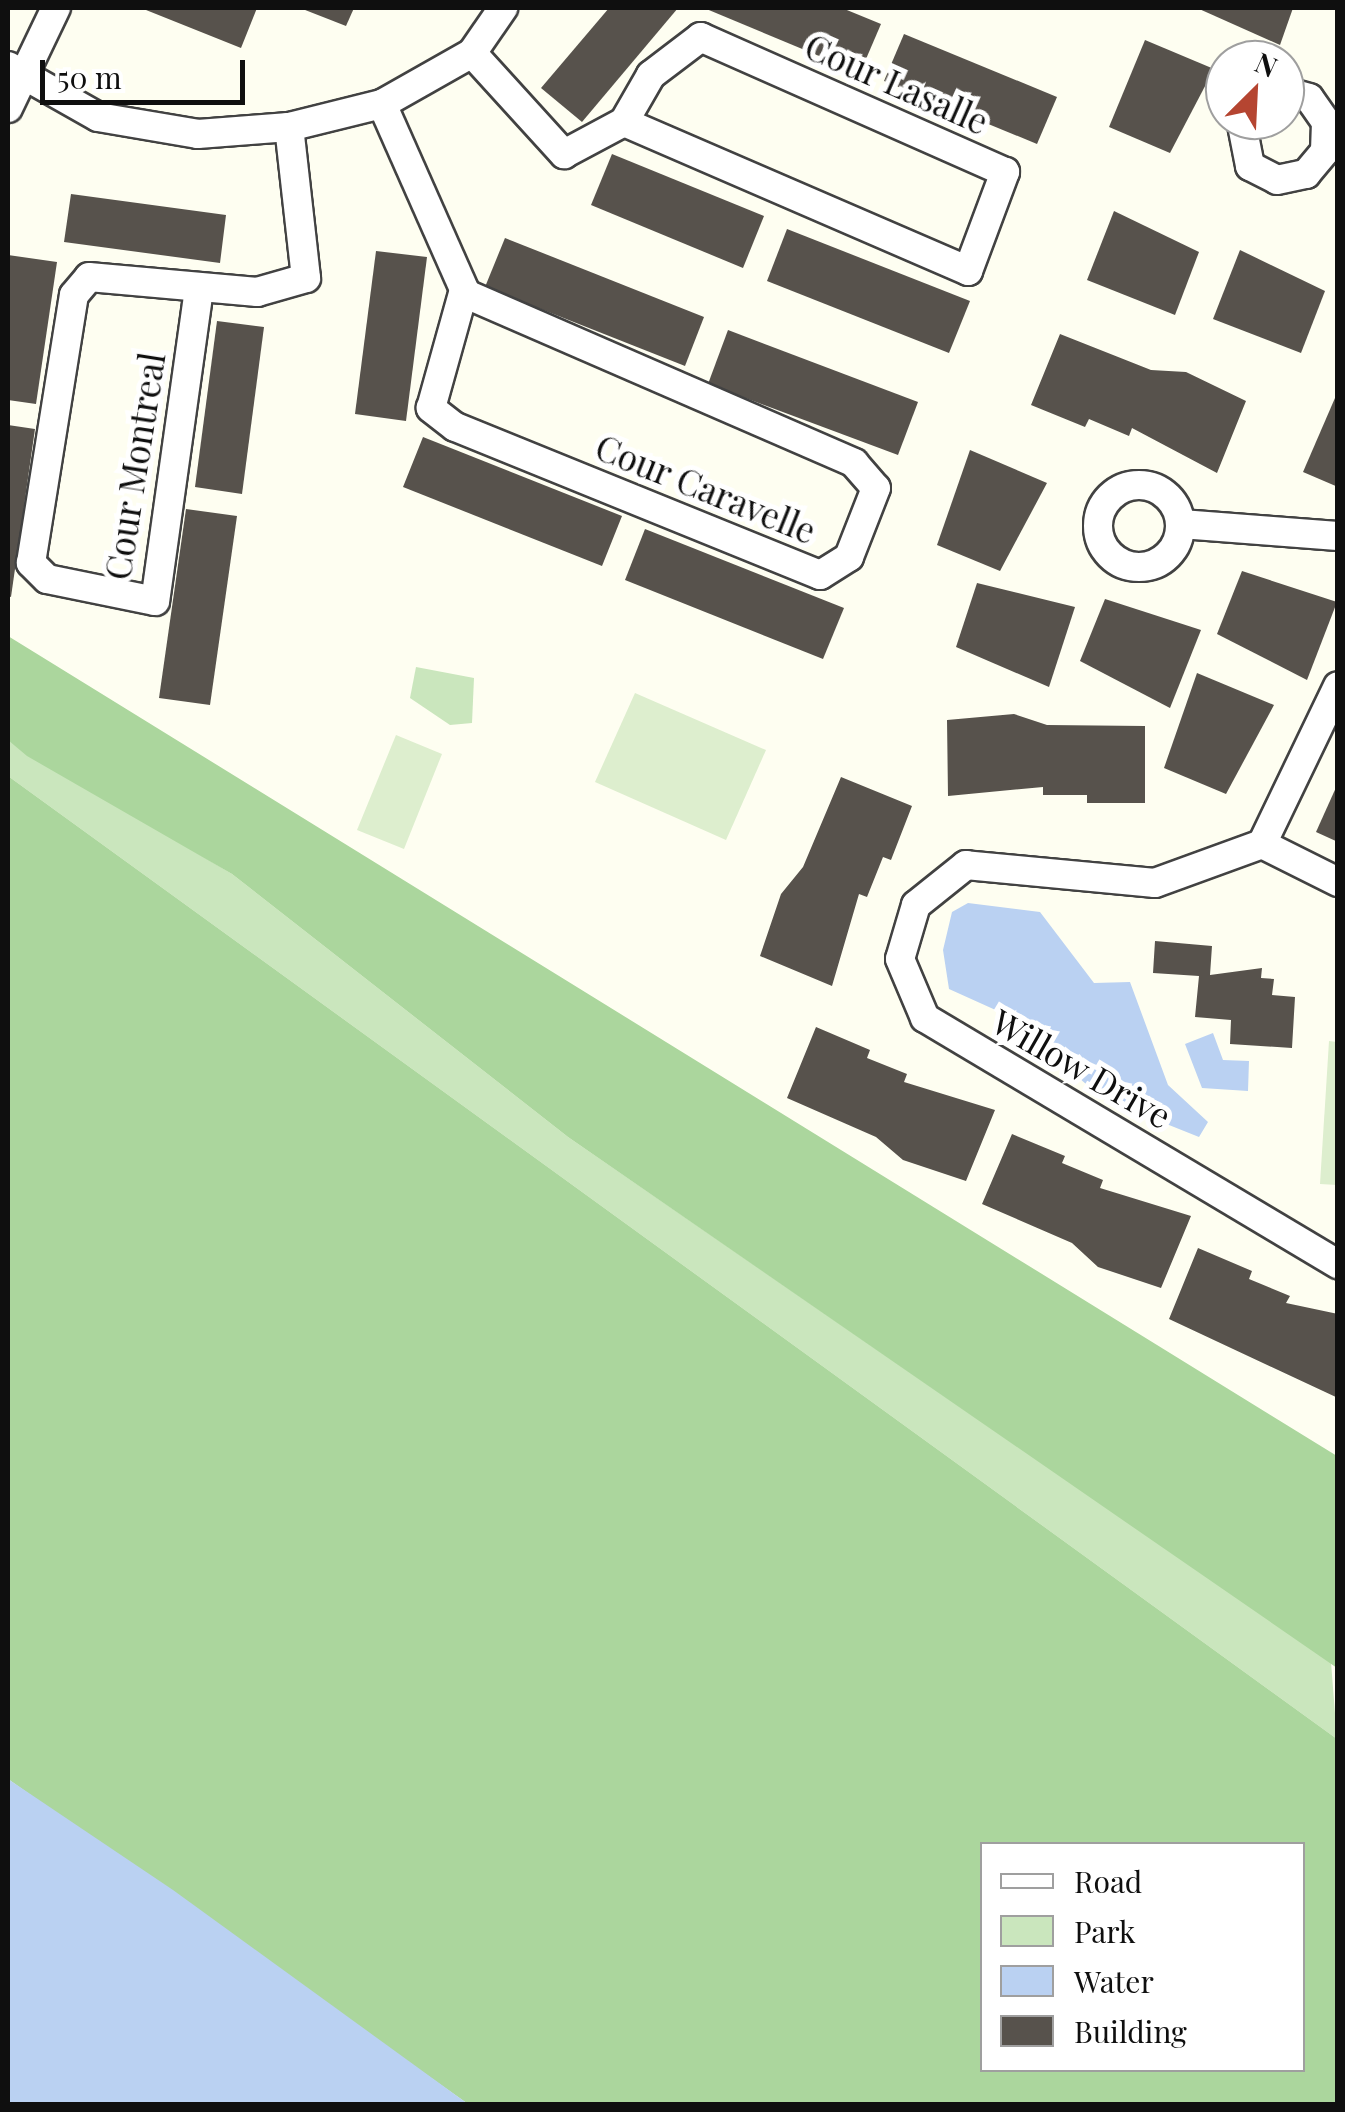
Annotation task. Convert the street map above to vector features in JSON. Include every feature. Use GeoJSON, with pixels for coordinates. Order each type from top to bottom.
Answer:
{"type":"FeatureCollection","features":[{"type":"Feature","properties":{"kind":"street"},"geometry":{"type":"LineString","coordinates":[[8,108],[17,72],[56,8]]}},
{"type":"Feature","properties":{"kind":"street"},"geometry":{"type":"LineString","coordinates":[[17,72],[98,117],[198,134],[289,127],[382,104],[472,53],[504,8]]}},
{"type":"Feature","properties":{"kind":"street","name":"Cour Lasalle"},"geometry":{"type":"LineString","coordinates":[[701,38],[1005,172],[968,270],[624,122],[650,75],[701,38]]}},
{"type":"Feature","properties":{"kind":"street"},"geometry":{"type":"LineString","coordinates":[[472,53],[564,154],[624,122]]}},
{"type":"Feature","properties":{"kind":"street"},"geometry":{"type":"LineString","coordinates":[[1242,140],[1242,154],[1277,180],[1317,164],[1332,121],[1305,97]]}},
{"type":"Feature","properties":{"kind":"street"},"geometry":{"type":"LineString","coordinates":[[382,104],[464,290]]}},
{"type":"Feature","properties":{"kind":"street","name":"Cour Montreal"},"geometry":{"type":"LineString","coordinates":[[199,289],[155,602],[48,580],[32,563],[74,295],[90,277],[257,292],[306,278],[289,127]]}},
{"type":"Feature","properties":{"kind":"street","name":"Cour Caravelle"},"geometry":{"type":"LineString","coordinates":[[464,290],[854,463],[876,488],[849,556],[820,575],[455,426],[432,408],[464,290]]}},
{"type":"Feature","properties":{"kind":"street"},"geometry":{"type":"LineString","coordinates":[[1181,524],[1338,536]]}},
{"type":"Feature","properties":{"kind":"street"},"geometry":{"type":"LineString","coordinates":[[1338,686],[1262,844],[1338,882]]}},
{"type":"Feature","properties":{"kind":"street","name":"Willow Drive"},"geometry":{"type":"LineString","coordinates":[[1262,844],[1155,884],[1004,865],[966,865],[940,879],[901,936],[904,986],[924,1018],[1338,1264]]}},
{"type":"Feature","properties":{"kind":"green space"},"geometry":{"type":"Polygon","coordinates":[[[8,636],[1337,1456],[1337,1668],[568,1137],[232,874],[27,756],[8,740],[8,636]]]}},
{"type":"Feature","properties":{"kind":"green space"},"geometry":{"type":"Polygon","coordinates":[[[416,667],[474,678],[472,723],[450,725],[410,698],[416,667]]]}},
{"type":"Feature","properties":{"kind":"green space"},"geometry":{"type":"Polygon","coordinates":[[[635,693],[766,750],[726,840],[595,782],[635,693]]]}},
{"type":"Feature","properties":{"kind":"green space"},"geometry":{"type":"Polygon","coordinates":[[[396,735],[442,754],[404,849],[357,830],[396,735]]]}},
{"type":"Feature","properties":{"kind":"green space"},"geometry":{"type":"Polygon","coordinates":[[[8,740],[232,874],[568,1137],[1331,1662],[1337,1739],[8,776],[8,740]]]}},
{"type":"Feature","properties":{"kind":"green space"},"geometry":{"type":"Polygon","coordinates":[[[8,776],[1337,1739],[1337,2104],[468,2104],[8,1779],[8,776]]]}},
{"type":"Feature","properties":{"kind":"green space"},"geometry":{"type":"Polygon","coordinates":[[[1329,1041],[1337,1042],[1337,1185],[1320,1184],[1329,1041]]]}},
{"type":"Feature","properties":{"kind":"water"},"geometry":{"type":"Polygon","coordinates":[[[968,903],[1040,912],[1094,983],[1130,982],[1168,1085],[1208,1122],[1199,1137],[1104,1099],[1000,1012],[949,989],[943,950],[952,912],[968,903]]]}},
{"type":"Feature","properties":{"kind":"water"},"geometry":{"type":"Polygon","coordinates":[[[1213,1033],[1223,1060],[1249,1061],[1248,1091],[1202,1088],[1185,1044],[1213,1033]]]}},
{"type":"Feature","properties":{"kind":"water"},"geometry":{"type":"Polygon","coordinates":[[[8,1779],[173,1890],[468,2104],[8,2104],[8,1779]]]}},
{"type":"Feature","properties":{"kind":"building"},"geometry":{"type":"Polygon","coordinates":[[[141,8],[257,8],[241,48],[141,8]]]}},
{"type":"Feature","properties":{"kind":"building"},"geometry":{"type":"Polygon","coordinates":[[[300,8],[354,8],[346,26],[300,8]]]}},
{"type":"Feature","properties":{"kind":"building"},"geometry":{"type":"Polygon","coordinates":[[[609,8],[678,8],[582,122],[541,88],[609,8]]]}},
{"type":"Feature","properties":{"kind":"building"},"geometry":{"type":"Polygon","coordinates":[[[704,8],[842,8],[881,24],[860,73],[704,8]]]}},
{"type":"Feature","properties":{"kind":"building"},"geometry":{"type":"Polygon","coordinates":[[[1197,8],[1293,8],[1282,40],[1269,40],[1197,8]]]}},
{"type":"Feature","properties":{"kind":"building"},"geometry":{"type":"Polygon","coordinates":[[[904,34],[1057,97],[1037,144],[884,81],[904,34]]]}},
{"type":"Feature","properties":{"kind":"building"},"geometry":{"type":"Polygon","coordinates":[[[1145,40],[1205,65],[1205,86],[1170,153],[1109,127],[1145,40]]]}},
{"type":"Feature","properties":{"kind":"building"},"geometry":{"type":"Polygon","coordinates":[[[612,154],[764,216],[743,268],[591,205],[612,154]]]}},
{"type":"Feature","properties":{"kind":"building"},"geometry":{"type":"Polygon","coordinates":[[[71,194],[226,215],[220,263],[64,242],[71,194]]]}},
{"type":"Feature","properties":{"kind":"building"},"geometry":{"type":"Polygon","coordinates":[[[1114,211],[1199,252],[1175,315],[1087,280],[1114,211]]]}},
{"type":"Feature","properties":{"kind":"building"},"geometry":{"type":"Polygon","coordinates":[[[787,229],[970,301],[949,353],[767,281],[787,229]]]}},
{"type":"Feature","properties":{"kind":"building"},"geometry":{"type":"Polygon","coordinates":[[[505,238],[704,317],[685,366],[485,287],[505,238]]]}},
{"type":"Feature","properties":{"kind":"building"},"geometry":{"type":"Polygon","coordinates":[[[1240,250],[1325,291],[1301,353],[1213,319],[1240,250]]]}},
{"type":"Feature","properties":{"kind":"building"},"geometry":{"type":"Polygon","coordinates":[[[376,251],[427,257],[406,421],[355,414],[376,251]]]}},
{"type":"Feature","properties":{"kind":"building"},"geometry":{"type":"Polygon","coordinates":[[[8,255],[57,262],[36,404],[8,400],[8,255]]]}},
{"type":"Feature","properties":{"kind":"building"},"geometry":{"type":"Polygon","coordinates":[[[217,321],[264,327],[242,494],[195,487],[217,321]]]}},
{"type":"Feature","properties":{"kind":"building"},"geometry":{"type":"Polygon","coordinates":[[[728,330],[918,402],[898,455],[708,384],[728,330]]]}},
{"type":"Feature","properties":{"kind":"building"},"geometry":{"type":"Polygon","coordinates":[[[1060,334],[1151,370],[1186,372],[1246,401],[1217,473],[1132,428],[1129,436],[1089,419],[1085,427],[1031,405],[1060,334]]]}},
{"type":"Feature","properties":{"kind":"building"},"geometry":{"type":"Polygon","coordinates":[[[1338,391],[1338,487],[1303,472],[1338,391]]]}},
{"type":"Feature","properties":{"kind":"building"},"geometry":{"type":"Polygon","coordinates":[[[8,425],[35,429],[11,597],[8,596],[8,425]]]}},
{"type":"Feature","properties":{"kind":"building"},"geometry":{"type":"Polygon","coordinates":[[[423,437],[622,516],[602,566],[403,487],[423,437]]]}},
{"type":"Feature","properties":{"kind":"building"},"geometry":{"type":"Polygon","coordinates":[[[970,450],[1047,483],[1000,571],[937,545],[970,450]]]}},
{"type":"Feature","properties":{"kind":"building"},"geometry":{"type":"Polygon","coordinates":[[[186,509],[237,516],[210,705],[159,698],[186,509]]]}},
{"type":"Feature","properties":{"kind":"building"},"geometry":{"type":"Polygon","coordinates":[[[645,529],[844,608],[823,659],[625,580],[645,529]]]}},
{"type":"Feature","properties":{"kind":"building"},"geometry":{"type":"Polygon","coordinates":[[[1242,571],[1337,602],[1307,680],[1217,634],[1242,571]]]}},
{"type":"Feature","properties":{"kind":"building"},"geometry":{"type":"Polygon","coordinates":[[[977,583],[1075,607],[1049,687],[956,647],[977,583]]]}},
{"type":"Feature","properties":{"kind":"building"},"geometry":{"type":"Polygon","coordinates":[[[1105,599],[1201,630],[1170,708],[1080,661],[1105,599]]]}},
{"type":"Feature","properties":{"kind":"building"},"geometry":{"type":"Polygon","coordinates":[[[1197,673],[1274,705],[1226,794],[1164,768],[1197,673]]]}},
{"type":"Feature","properties":{"kind":"building"},"geometry":{"type":"Polygon","coordinates":[[[1014,714],[1047,725],[1145,726],[1145,803],[1087,803],[1087,795],[1043,795],[1043,787],[948,796],[947,720],[1014,714]]]}},
{"type":"Feature","properties":{"kind":"building"},"geometry":{"type":"Polygon","coordinates":[[[841,777],[912,806],[891,860],[883,857],[867,897],[859,894],[832,986],[760,956],[781,894],[803,867],[841,777]]]}},
{"type":"Feature","properties":{"kind":"building"},"geometry":{"type":"Polygon","coordinates":[[[1338,783],[1338,842],[1316,832],[1338,783]]]}},
{"type":"Feature","properties":{"kind":"building"},"geometry":{"type":"Polygon","coordinates":[[[1155,941],[1212,946],[1210,975],[1262,968],[1261,978],[1274,979],[1272,995],[1295,997],[1292,1048],[1230,1044],[1231,1020],[1195,1017],[1199,976],[1153,973],[1155,941]]]}},
{"type":"Feature","properties":{"kind":"building"},"geometry":{"type":"Polygon","coordinates":[[[816,1027],[870,1050],[867,1058],[907,1074],[904,1082],[995,1110],[966,1181],[903,1160],[876,1137],[787,1098],[816,1027]]]}},
{"type":"Feature","properties":{"kind":"building"},"geometry":{"type":"Polygon","coordinates":[[[1012,1134],[1065,1156],[1062,1163],[1103,1180],[1100,1188],[1191,1216],[1161,1288],[1098,1267],[1072,1243],[982,1204],[1012,1134]]]}},
{"type":"Feature","properties":{"kind":"building"},"geometry":{"type":"Polygon","coordinates":[[[1198,1248],[1252,1271],[1249,1279],[1290,1296],[1286,1303],[1338,1314],[1338,1398],[1169,1319],[1198,1248]]]}}]}
